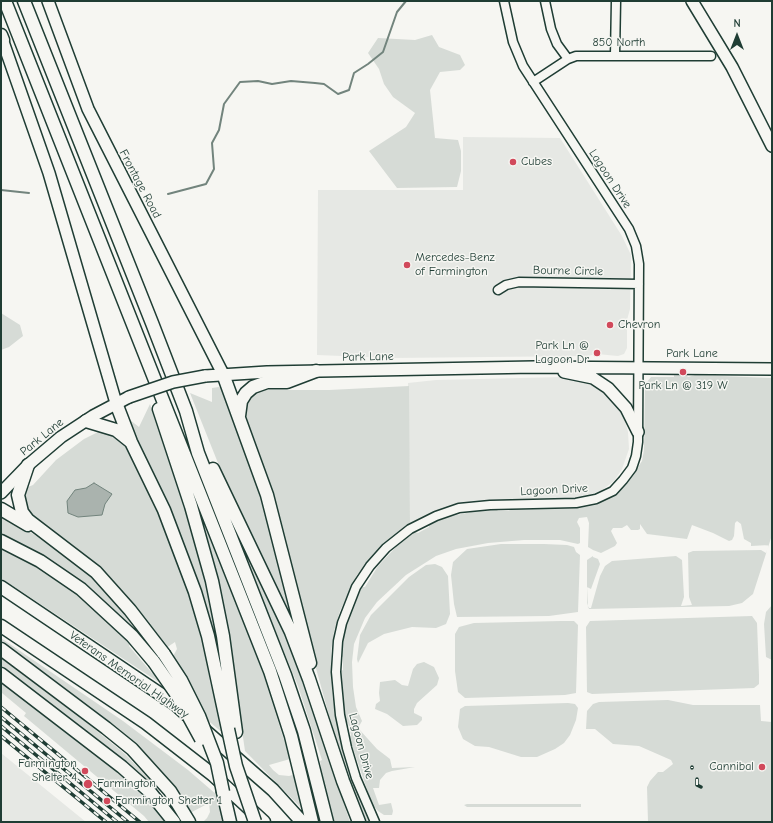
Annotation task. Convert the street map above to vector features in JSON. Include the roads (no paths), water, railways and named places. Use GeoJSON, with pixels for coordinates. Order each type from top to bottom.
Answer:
{"type":"FeatureCollection","features":[{"type":"Feature","properties":{"kind":"highway"},"geometry":{"type":"LineString","coordinates":[[5,1],[146,362],[163,398],[264,657],[284,714],[298,761],[312,822]]}},
{"type":"Feature","properties":{"kind":"highway"},"geometry":{"type":"LineString","coordinates":[[24,1],[186,411],[291,632],[325,727],[342,781],[358,822]]}},
{"type":"Feature","properties":{"kind":"highway"},"geometry":{"type":"LineString","coordinates":[[30,1],[56,83]]}},
{"type":"Feature","properties":{"kind":"highway"},"geometry":{"type":"LineString","coordinates":[[146,362],[211,576],[223,636],[236,766],[255,822]]}},
{"type":"Feature","properties":{"kind":"highway"},"geometry":{"type":"LineString","coordinates":[[241,425],[239,411],[241,401],[246,393],[253,387],[267,382],[287,382],[316,371]]}},
{"type":"Feature","properties":{"kind":"highway"},"geometry":{"type":"LineString","coordinates":[[223,374],[267,495],[279,537],[325,727]]}},
{"type":"Feature","properties":{"kind":"highway"},"geometry":{"type":"LineString","coordinates":[[116,403],[131,442],[164,510],[195,592],[208,636],[232,731]]}},
{"type":"Feature","properties":{"kind":"highway"},"geometry":{"type":"LineString","coordinates":[[186,411],[198,453],[285,675],[312,757],[327,822]]}},
{"type":"Feature","properties":{"kind":"highway"},"geometry":{"type":"LineString","coordinates":[[86,421],[116,430],[131,442]]}},
{"type":"Feature","properties":{"kind":"highway"},"geometry":{"type":"LineString","coordinates":[[28,465],[19,490],[19,504],[22,512],[28,520],[96,572],[130,610],[164,654],[186,689],[208,737],[217,763],[230,822]]}},
{"type":"Feature","properties":{"kind":"highway"},"geometry":{"type":"LineString","coordinates":[[1,509],[50,537]]}},
{"type":"Feature","properties":{"kind":"highway"},"geometry":{"type":"LineString","coordinates":[[1,541],[40,561],[81,589],[132,636],[154,662],[188,714],[223,792]]}},
{"type":"Feature","properties":{"kind":"highway","name":"Veterans Memorial Highway"},"geometry":{"type":"LineString","coordinates":[[1,587],[175,704],[273,790],[302,822]]}},
{"type":"Feature","properties":{"kind":"highway"},"geometry":{"type":"LineString","coordinates":[[1,626],[146,723],[213,775],[264,822]]}},
{"type":"Feature","properties":{"kind":"highway"},"geometry":{"type":"LineString","coordinates":[[1,649],[132,749],[166,787],[189,821]]}},
{"type":"Feature","properties":{"kind":"highway"},"geometry":{"type":"LineString","coordinates":[[1,674],[122,767],[149,791],[174,822]]}},
{"type":"Feature","properties":{"kind":"main road","name":"Frontage Road"},"geometry":{"type":"LineString","coordinates":[[48,1],[88,109],[223,374]]}},
{"type":"Feature","properties":{"kind":"main road"},"geometry":{"type":"LineString","coordinates":[[692,1],[732,67],[772,146]]}},
{"type":"Feature","properties":{"kind":"main road"},"geometry":{"type":"LineString","coordinates":[[2,37],[49,173],[116,403]]}},
{"type":"Feature","properties":{"kind":"main road","name":"Park Lane"},"geometry":{"type":"LineString","coordinates":[[1,493],[28,465],[61,437],[116,403],[166,384],[205,376],[316,371],[534,367],[639,366],[772,369]]}},
{"type":"Feature","properties":{"kind":"main road"},"geometry":{"type":"LineString","coordinates":[[534,367],[584,375],[602,383],[623,404],[638,432]]}},
{"type":"Feature","properties":{"kind":"street","name":"Lagoon Drive"},"geometry":{"type":"LineString","coordinates":[[375,822],[356,778],[347,748],[340,715],[336,672],[338,642],[342,623],[356,587],[370,566],[386,548],[410,529],[436,516],[459,508],[490,505],[576,503],[596,499],[613,491],[632,468],[636,456],[639,366],[639,255],[633,238],[523,66],[513,42],[504,1]]}},
{"type":"Feature","properties":{"kind":"street"},"geometry":{"type":"LineString","coordinates":[[545,1],[551,29],[557,44],[568,59]]}},
{"type":"Feature","properties":{"kind":"street"},"geometry":{"type":"LineString","coordinates":[[615,55],[616,1]]}},
{"type":"Feature","properties":{"kind":"street","name":"850 North"},"geometry":{"type":"LineString","coordinates":[[533,82],[568,59],[583,55],[711,56]]}},
{"type":"Feature","properties":{"kind":"street","name":"Bourne Circle"},"geometry":{"type":"LineString","coordinates":[[498,290],[506,284],[519,282],[639,284]]}},
{"type":"Feature","properties":{"kind":"waterway"},"geometry":{"type":"LineString","coordinates":[[168,194],[206,184],[214,169],[212,143],[219,130],[224,104],[240,82],[258,81],[272,84],[291,81],[324,84],[338,94],[349,90],[354,73],[383,52],[397,12],[406,1]]}},
{"type":"Feature","properties":{"kind":"waterway"},"geometry":{"type":"LineString","coordinates":[[1,190],[29,193]]}},
{"type":"Feature","properties":{"kind":"railway"},"geometry":{"type":"LineString","coordinates":[[1,707],[140,822]]}},
{"type":"Feature","properties":{"kind":"railway"},"geometry":{"type":"LineString","coordinates":[[1,717],[128,822]]}},
{"type":"Feature","properties":{"kind":"railway"},"geometry":{"type":"LineString","coordinates":[[1,726],[117,822]]}},
{"type":"Feature","properties":{"kind":"railway"},"geometry":{"type":"LineString","coordinates":[[1,736],[106,822]]}},
{"type":"Feature","properties":{"kind":"railway"},"geometry":{"type":"LineString","coordinates":[[697,779],[697,785],[701,787]]}},
{"type":"Feature","properties":{"kind":"place","name":"Cubes"},"geometry":{"type":"Point","coordinates":[513,162]}},
{"type":"Feature","properties":{"kind":"place","name":"Mercedes-Benz of Farmington"},"geometry":{"type":"Point","coordinates":[407,265]}},
{"type":"Feature","properties":{"kind":"place","name":"Chevron"},"geometry":{"type":"Point","coordinates":[610,325]}},
{"type":"Feature","properties":{"kind":"place","name":"Park Ln @ Lagoon Dr"},"geometry":{"type":"Point","coordinates":[597,353]}},
{"type":"Feature","properties":{"kind":"place","name":"Park Ln @ 319 W"},"geometry":{"type":"Point","coordinates":[683,372]}},
{"type":"Feature","properties":{"kind":"place","name":"Cannibal"},"geometry":{"type":"Point","coordinates":[762,767]}},
{"type":"Feature","properties":{"kind":"place","name":"Farmington Shelter 4"},"geometry":{"type":"Point","coordinates":[85,771]}},
{"type":"Feature","properties":{"kind":"place","name":"Farmington"},"geometry":{"type":"Point","coordinates":[88,784]}},
{"type":"Feature","properties":{"kind":"place","name":"Farmington Shelter 1"},"geometry":{"type":"Point","coordinates":[107,801]}}]}
